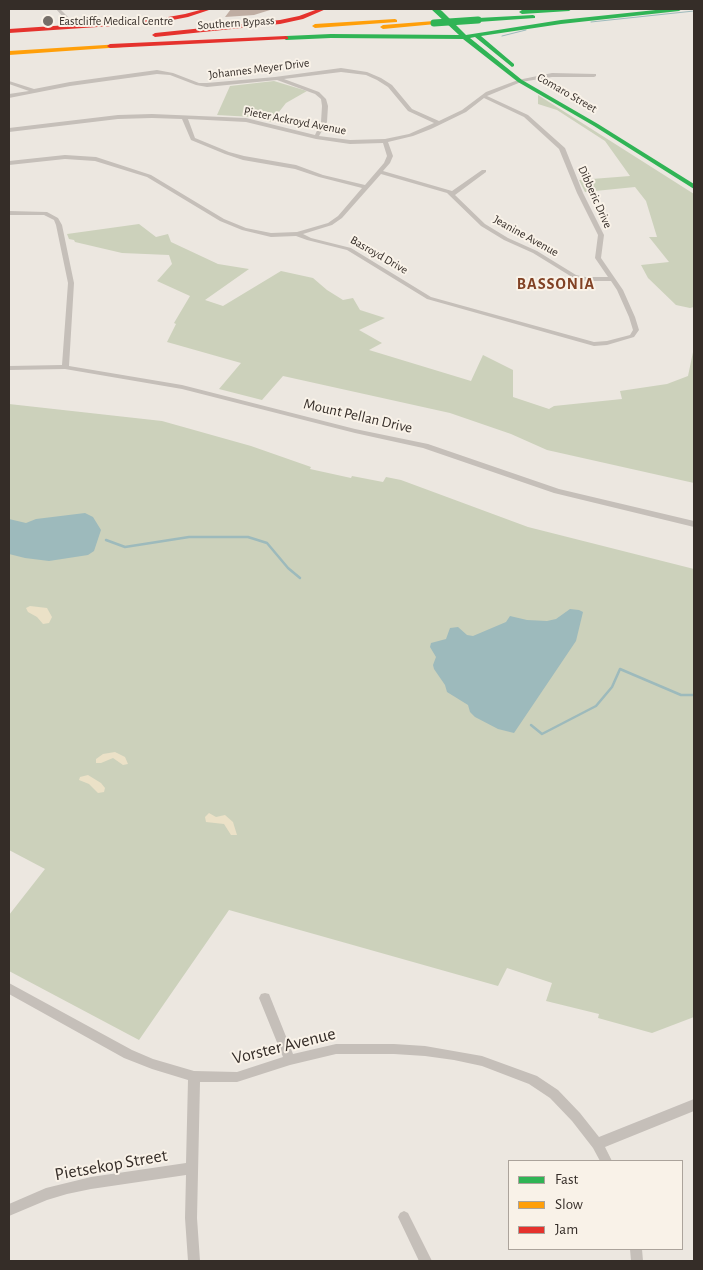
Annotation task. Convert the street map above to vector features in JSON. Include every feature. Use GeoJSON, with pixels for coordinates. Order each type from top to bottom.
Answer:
{"type":"FeatureCollection","features":[{"type":"Feature","properties":{"kind":"main road"},"geometry":{"type":"LineString","coordinates":[[9,30],[163,18],[203,9]]}},
{"type":"Feature","properties":{"kind":"main road"},"geometry":{"type":"LineString","coordinates":[[74,25],[168,19],[209,9]]}},
{"type":"Feature","properties":{"kind":"main road"},"geometry":{"type":"LineString","coordinates":[[86,42],[99,39],[280,22],[301,18],[323,9]]}},
{"type":"Feature","properties":{"kind":"main road","name":"Southern Bypass"},"geometry":{"type":"LineString","coordinates":[[476,18],[569,9]]}},
{"type":"Feature","properties":{"kind":"main road","name":"Southern Bypass"},"geometry":{"type":"LineString","coordinates":[[9,47],[436,14],[476,18],[645,9]]}},
{"type":"Feature","properties":{"kind":"main road"},"geometry":{"type":"LineString","coordinates":[[110,46],[331,36],[471,36],[561,22],[679,9]]}},
{"type":"Feature","properties":{"kind":"main road"},"geometry":{"type":"LineString","coordinates":[[358,11],[367,15],[384,18],[436,14]]}},
{"type":"Feature","properties":{"kind":"main road","name":"Southern Bypass"},"geometry":{"type":"LineString","coordinates":[[9,53],[110,46],[436,14]]}},
{"type":"Feature","properties":{"kind":"main road","name":"Comaro Street"},"geometry":{"type":"LineString","coordinates":[[436,14],[471,36],[484,54],[694,179]]}},
{"type":"Feature","properties":{"kind":"main road","name":"Comaro Street"},"geometry":{"type":"LineString","coordinates":[[525,79],[694,187]]}},
{"type":"Feature","properties":{"kind":"street"},"geometry":{"type":"LineString","coordinates":[[58,9],[74,25]]}},
{"type":"Feature","properties":{"kind":"street","name":"Johannes Meyer Drive"},"geometry":{"type":"LineString","coordinates":[[9,96],[159,72],[204,85],[278,78],[334,70],[367,74],[388,85],[410,110],[438,124]]}},
{"type":"Feature","properties":{"kind":"street","name":"Pieter Ackroyd Avenue"},"geometry":{"type":"LineString","coordinates":[[9,130],[124,117],[184,118],[246,120],[316,137],[350,142],[385,141],[411,135],[438,124],[466,110],[483,96],[525,79],[563,75],[594,76]]}},
{"type":"Feature","properties":{"kind":"street"},"geometry":{"type":"LineString","coordinates":[[278,78],[316,93],[323,98],[325,106],[324,122],[316,137]]}},
{"type":"Feature","properties":{"kind":"street"},"geometry":{"type":"LineString","coordinates":[[9,82],[33,91]]}},
{"type":"Feature","properties":{"kind":"street","name":"Dibberic Drive"},"geometry":{"type":"LineString","coordinates":[[483,96],[526,116],[562,148],[580,194],[601,235],[598,258],[626,302],[636,328],[635,334],[627,338]]}},
{"type":"Feature","properties":{"kind":"street"},"geometry":{"type":"LineString","coordinates":[[184,118],[192,139],[226,153],[243,158],[296,167],[326,178],[367,187]]}},
{"type":"Feature","properties":{"kind":"street"},"geometry":{"type":"LineString","coordinates":[[297,234],[334,222],[381,172],[390,157],[385,141]]}},
{"type":"Feature","properties":{"kind":"street","name":"Basroyd Drive"},"geometry":{"type":"LineString","coordinates":[[9,163],[73,157],[96,159],[149,176],[222,220],[244,229],[271,235],[297,234],[354,250],[426,297],[594,344],[627,338]]}},
{"type":"Feature","properties":{"kind":"street"},"geometry":{"type":"LineString","coordinates":[[452,194],[484,171]]}},
{"type":"Feature","properties":{"kind":"street","name":"Jeanine Avenue"},"geometry":{"type":"LineString","coordinates":[[381,172],[441,188],[452,194],[483,225],[506,239],[535,252],[574,276],[585,279],[613,279]]}},
{"type":"Feature","properties":{"kind":"street"},"geometry":{"type":"LineString","coordinates":[[9,213],[46,213],[56,219],[59,225],[71,283],[65,367]]}},
{"type":"Feature","properties":{"kind":"street","name":"Mount Pellan Drive"},"geometry":{"type":"LineString","coordinates":[[9,368],[65,367],[182,387],[346,429],[425,446],[558,491],[694,524]]}},
{"type":"Feature","properties":{"kind":"street","name":"Vorster Avenue"},"geometry":{"type":"LineString","coordinates":[[9,988],[128,1054],[152,1064],[194,1076],[237,1077],[290,1060],[336,1049],[394,1049],[454,1054],[482,1061],[533,1080],[554,1094],[576,1117],[597,1144],[605,1160]]}},
{"type":"Feature","properties":{"kind":"street"},"geometry":{"type":"LineString","coordinates":[[265,998],[290,1060]]}},
{"type":"Feature","properties":{"kind":"street"},"geometry":{"type":"LineString","coordinates":[[194,1076],[191,1218],[194,1261]]}},
{"type":"Feature","properties":{"kind":"street"},"geometry":{"type":"LineString","coordinates":[[597,1144],[694,1105]]}},
{"type":"Feature","properties":{"kind":"street","name":"Pietsekop Street"},"geometry":{"type":"LineString","coordinates":[[9,1210],[67,1188],[193,1168]]}},
{"type":"Feature","properties":{"kind":"street"},"geometry":{"type":"LineString","coordinates":[[404,1217],[426,1261]]}},
{"type":"Feature","properties":{"kind":"green space"},"geometry":{"type":"Polygon","coordinates":[[[274,81],[307,91],[286,103],[271,122],[252,117],[217,115],[230,86],[274,81]]]}},
{"type":"Feature","properties":{"kind":"green space"},"geometry":{"type":"Polygon","coordinates":[[[538,95],[694,194],[694,307],[676,305],[648,278],[641,265],[669,262],[649,237],[657,237],[646,201],[635,187],[585,192],[579,180],[630,176],[605,141],[557,110],[538,104],[538,95]]]}},
{"type":"Feature","properties":{"kind":"green space"},"geometry":{"type":"Polygon","coordinates":[[[139,224],[156,237],[168,234],[171,242],[218,264],[249,269],[205,300],[223,306],[281,271],[313,278],[343,300],[353,298],[360,310],[385,318],[359,330],[382,343],[369,350],[471,381],[483,355],[513,370],[513,397],[549,409],[554,406],[622,399],[620,391],[667,384],[688,376],[694,352],[694,483],[547,450],[511,434],[450,413],[283,376],[262,400],[219,389],[241,363],[167,342],[176,324],[174,323],[190,296],[157,281],[172,264],[169,255],[122,253],[75,242],[69,239],[67,234],[139,224]]]}},
{"type":"Feature","properties":{"kind":"green space"},"geometry":{"type":"Polygon","coordinates":[[[9,404],[162,421],[251,446],[311,467],[310,469],[351,478],[352,476],[383,482],[386,477],[401,480],[528,527],[694,569],[694,1017],[652,1033],[598,1018],[599,1014],[546,1001],[552,983],[507,968],[498,986],[229,910],[139,1040],[9,971],[9,915],[45,869],[9,850],[9,404]]]}},
{"type":"Feature","properties":{"kind":"sand"},"geometry":{"type":"Polygon","coordinates":[[[30,606],[47,608],[52,617],[49,623],[43,624],[37,617],[28,612],[26,608],[30,606]]]}},
{"type":"Feature","properties":{"kind":"sand"},"geometry":{"type":"Polygon","coordinates":[[[115,752],[125,757],[128,764],[123,765],[113,758],[96,763],[96,759],[103,754],[115,752]]]}},
{"type":"Feature","properties":{"kind":"sand"},"geometry":{"type":"Polygon","coordinates":[[[88,775],[101,783],[105,788],[104,792],[98,793],[89,784],[79,780],[80,777],[88,775]]]}},
{"type":"Feature","properties":{"kind":"sand"},"geometry":{"type":"Polygon","coordinates":[[[209,813],[216,817],[225,815],[233,822],[237,835],[231,835],[224,824],[206,822],[205,817],[209,813]]]}},
{"type":"Feature","properties":{"kind":"water"},"geometry":{"type":"Polygon","coordinates":[[[85,513],[93,517],[101,530],[94,551],[88,555],[49,561],[9,554],[9,519],[26,523],[36,519],[85,513]]]}},
{"type":"Feature","properties":{"kind":"water"},"geometry":{"type":"Polygon","coordinates":[[[570,609],[583,612],[576,641],[514,733],[498,729],[475,717],[470,712],[468,705],[447,692],[445,685],[434,669],[433,665],[436,657],[430,647],[431,643],[446,639],[450,628],[458,627],[467,635],[473,636],[506,622],[510,616],[527,620],[547,621],[556,619],[570,609]]]}},
{"type":"Feature","properties":{"kind":"building"},"geometry":{"type":"Polygon","coordinates":[[[231,9],[270,10],[254,15],[225,17],[231,9]]]}},
{"type":"Feature","properties":{"kind":"waterway"},"geometry":{"type":"LineString","coordinates":[[591,22],[694,11]]}},
{"type":"Feature","properties":{"kind":"waterway"},"geometry":{"type":"LineString","coordinates":[[502,36],[526,30]]}},
{"type":"Feature","properties":{"kind":"waterway"},"geometry":{"type":"LineString","coordinates":[[106,540],[125,547],[189,537],[248,537],[267,543],[288,568],[300,578]]}},
{"type":"Feature","properties":{"kind":"waterway"},"geometry":{"type":"LineString","coordinates":[[531,725],[542,734],[596,706],[612,687],[620,669],[681,695],[694,695]]}},
{"type":"Feature","properties":{"kind":"traffic: fast"},"geometry":{"type":"LineString","coordinates":[[434,9],[440,12]]}},
{"type":"Feature","properties":{"kind":"traffic: fast"},"geometry":{"type":"LineString","coordinates":[[436,9],[465,37]]}},
{"type":"Feature","properties":{"kind":"traffic: fast"},"geometry":{"type":"LineString","coordinates":[[522,12],[569,9]]}},
{"type":"Feature","properties":{"kind":"traffic: fast"},"geometry":{"type":"LineString","coordinates":[[286,38],[331,36],[465,37],[561,22],[679,9]]}},
{"type":"Feature","properties":{"kind":"traffic: fast"},"geometry":{"type":"LineString","coordinates":[[478,20],[533,17]]}},
{"type":"Feature","properties":{"kind":"traffic: fast"},"geometry":{"type":"LineString","coordinates":[[434,23],[478,20]]}},
{"type":"Feature","properties":{"kind":"traffic: fast"},"geometry":{"type":"LineString","coordinates":[[477,36],[512,65]]}},
{"type":"Feature","properties":{"kind":"traffic: fast"},"geometry":{"type":"LineString","coordinates":[[465,37],[520,81],[596,125],[694,187]]}},
{"type":"Feature","properties":{"kind":"traffic: slow"},"geometry":{"type":"LineString","coordinates":[[315,26],[395,21]]}},
{"type":"Feature","properties":{"kind":"traffic: slow"},"geometry":{"type":"LineString","coordinates":[[383,27],[434,23]]}},
{"type":"Feature","properties":{"kind":"traffic: slow"},"geometry":{"type":"LineString","coordinates":[[9,53],[121,46]]}},
{"type":"Feature","properties":{"kind":"traffic: jam"},"geometry":{"type":"LineString","coordinates":[[9,31],[157,21],[186,16],[209,9]]}},
{"type":"Feature","properties":{"kind":"traffic: jam"},"geometry":{"type":"LineString","coordinates":[[155,35],[280,22],[301,18],[323,9]]}},
{"type":"Feature","properties":{"kind":"traffic: jam"},"geometry":{"type":"LineString","coordinates":[[110,46],[286,38]]}},
{"type":"Feature","properties":{"kind":"place","name":"Eastcliffe Medical Centre"},"geometry":{"type":"Point","coordinates":[48,21]}},
{"type":"Feature","properties":{"kind":"district","name":"BASSONIA"},"geometry":{"type":"Point","coordinates":[556,284]}}]}
